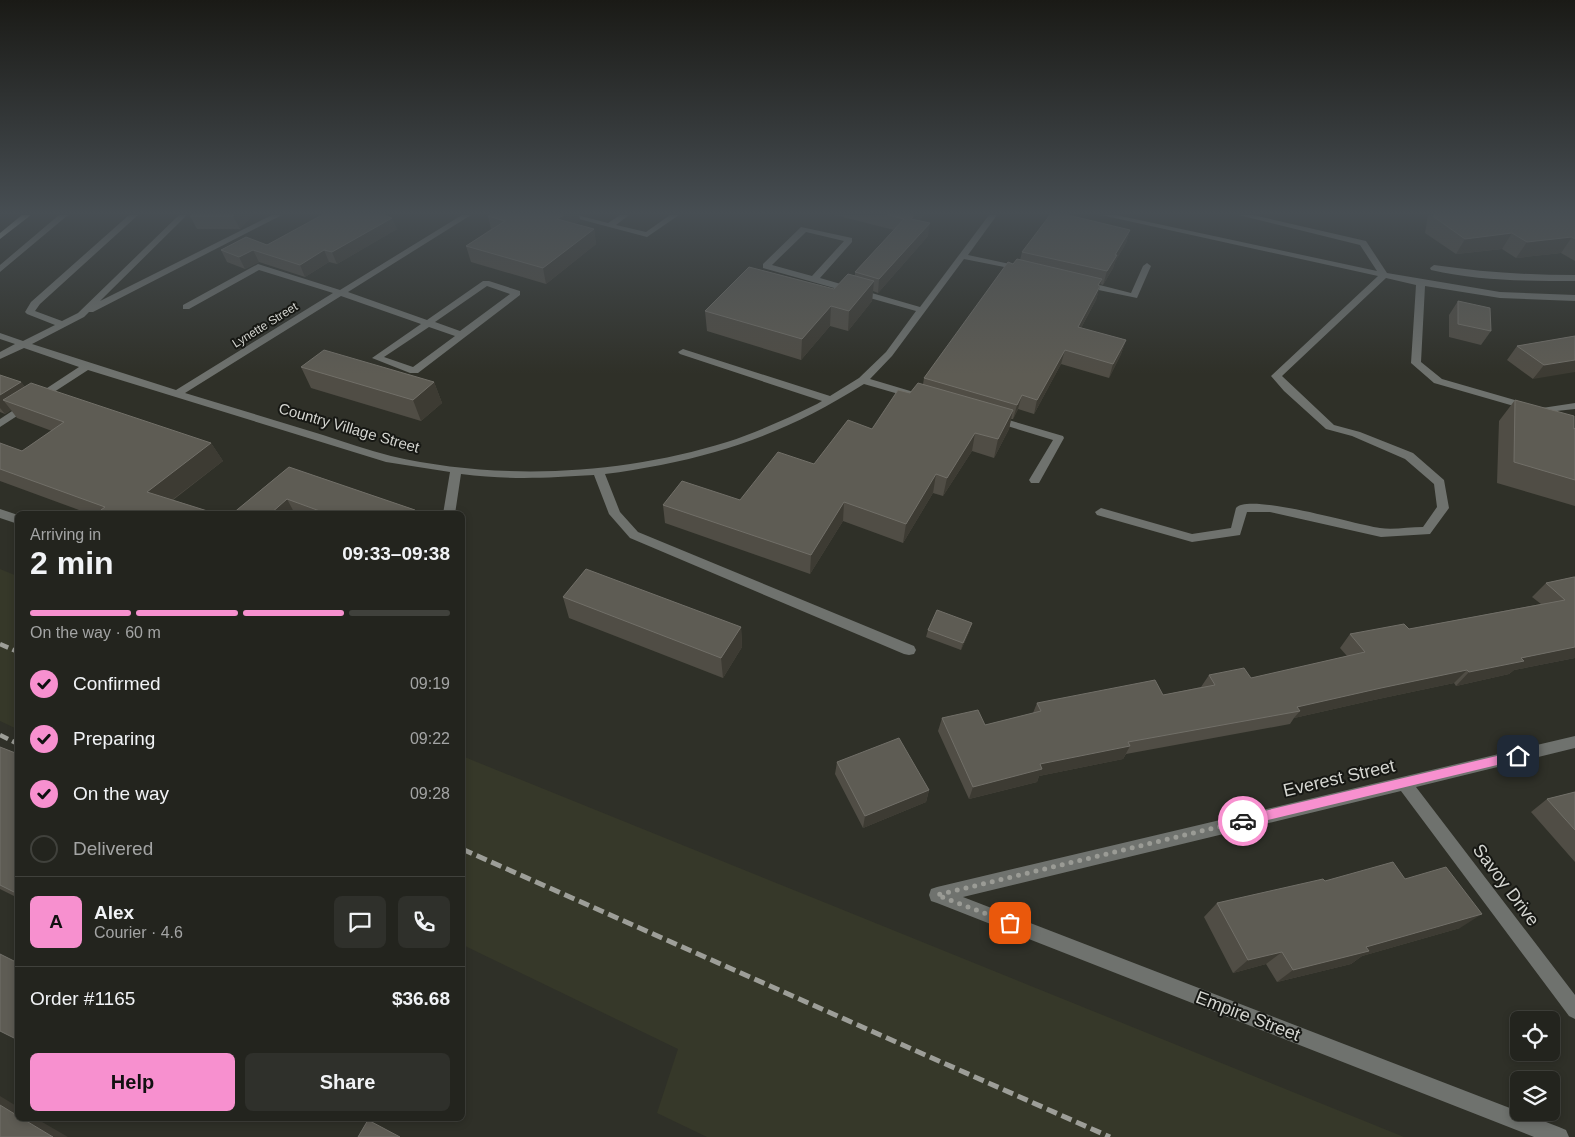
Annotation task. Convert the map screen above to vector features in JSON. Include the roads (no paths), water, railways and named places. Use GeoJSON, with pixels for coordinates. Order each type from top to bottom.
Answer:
{"type":"FeatureCollection","features":[{"type":"Feature","properties":{"kind":"street"},"geometry":{"type":"LineString","coordinates":[[62,324],[30,312],[36,302],[74,268]]}},
{"type":"Feature","properties":{"kind":"street"},"geometry":{"type":"LineString","coordinates":[[81,315],[129,268]]}},
{"type":"Feature","properties":{"kind":"street"},"geometry":{"type":"LineString","coordinates":[[0,356],[173,268]]}},
{"type":"Feature","properties":{"kind":"street"},"geometry":{"type":"LineString","coordinates":[[186,307],[256,268]]}},
{"type":"Feature","properties":{"kind":"street"},"geometry":{"type":"LineString","coordinates":[[262,268],[341,292],[462,335]]}},
{"type":"Feature","properties":{"kind":"street","name":"Lynette Street"},"geometry":{"type":"LineString","coordinates":[[178,393],[380,268]]}},
{"type":"Feature","properties":{"kind":"street"},"geometry":{"type":"LineString","coordinates":[[773,268],[922,310]]}},
{"type":"Feature","properties":{"kind":"street"},"geometry":{"type":"LineString","coordinates":[[814,280],[824,268]]}},
{"type":"Feature","properties":{"kind":"street","name":"Country Village Street"},"geometry":{"type":"LineString","coordinates":[[0,336],[86,366],[390,459],[499,475],[539,475],[598,471],[655,462],[731,444],[778,427],[831,400],[863,380],[889,354],[953,268]]}},
{"type":"Feature","properties":{"kind":"street"},"geometry":{"type":"LineString","coordinates":[[1016,268],[1029,271]]}},
{"type":"Feature","properties":{"kind":"street"},"geometry":{"type":"LineString","coordinates":[[1076,282],[1134,296],[1146,268]]}},
{"type":"Feature","properties":{"kind":"street"},"geometry":{"type":"LineString","coordinates":[[1352,268],[1421,283],[1500,295],[1575,298]]}},
{"type":"Feature","properties":{"kind":"street"},"geometry":{"type":"LineString","coordinates":[[1380,268],[1384,275]]}},
{"type":"Feature","properties":{"kind":"street"},"geometry":{"type":"LineString","coordinates":[[1434,268],[1481,275],[1522,278],[1575,278]]}},
{"type":"Feature","properties":{"kind":"street"},"geometry":{"type":"LineString","coordinates":[[1101,512],[1192,538],[1236,532],[1242,508],[1270,508],[1381,533],[1426,531],[1444,508],[1440,483],[1409,456],[1365,438],[1330,427],[1276,376],[1384,275]]}},
{"type":"Feature","properties":{"kind":"street"},"geometry":{"type":"LineString","coordinates":[[486,283],[517,293],[414,371],[378,358],[428,323],[486,283]]}},
{"type":"Feature","properties":{"kind":"street"},"geometry":{"type":"LineString","coordinates":[[1421,283],[1416,363],[1438,381],[1542,411],[1575,406]]}},
{"type":"Feature","properties":{"kind":"street"},"geometry":{"type":"LineString","coordinates":[[682,352],[831,400]]}},
{"type":"Feature","properties":{"kind":"street"},"geometry":{"type":"LineString","coordinates":[[0,424],[86,366]]}},
{"type":"Feature","properties":{"kind":"street"},"geometry":{"type":"LineString","coordinates":[[863,380],[928,399]]}},
{"type":"Feature","properties":{"kind":"street"},"geometry":{"type":"LineString","coordinates":[[984,416],[1059,438],[1035,480]]}},
{"type":"Feature","properties":{"kind":"street"},"geometry":{"type":"LineString","coordinates":[[449,511],[456,470]]}},
{"type":"Feature","properties":{"kind":"street"},"geometry":{"type":"LineString","coordinates":[[598,471],[615,514],[634,535],[909,650]]}},
{"type":"Feature","properties":{"kind":"street"},"geometry":{"type":"LineString","coordinates":[[0,513],[15,519]]}},
{"type":"Feature","properties":{"kind":"street","name":"Everest Street"},"geometry":{"type":"LineString","coordinates":[[937,895],[1575,742]]}},
{"type":"Feature","properties":{"kind":"street","name":"Savoy Drive"},"geometry":{"type":"LineString","coordinates":[[1404,783],[1575,1010]]}},
{"type":"Feature","properties":{"kind":"street","name":"Empire Street"},"geometry":{"type":"LineString","coordinates":[[937,895],[1559,1137]]}},
{"type":"Feature","properties":{"kind":"railway"},"geometry":{"type":"LineString","coordinates":[[0,644],[15,651]]}},
{"type":"Feature","properties":{"kind":"railway"},"geometry":{"type":"LineString","coordinates":[[0,735],[15,742]]}},
{"type":"Feature","properties":{"kind":"railway"},"geometry":{"type":"LineString","coordinates":[[465,850],[1110,1137]]}}]}
